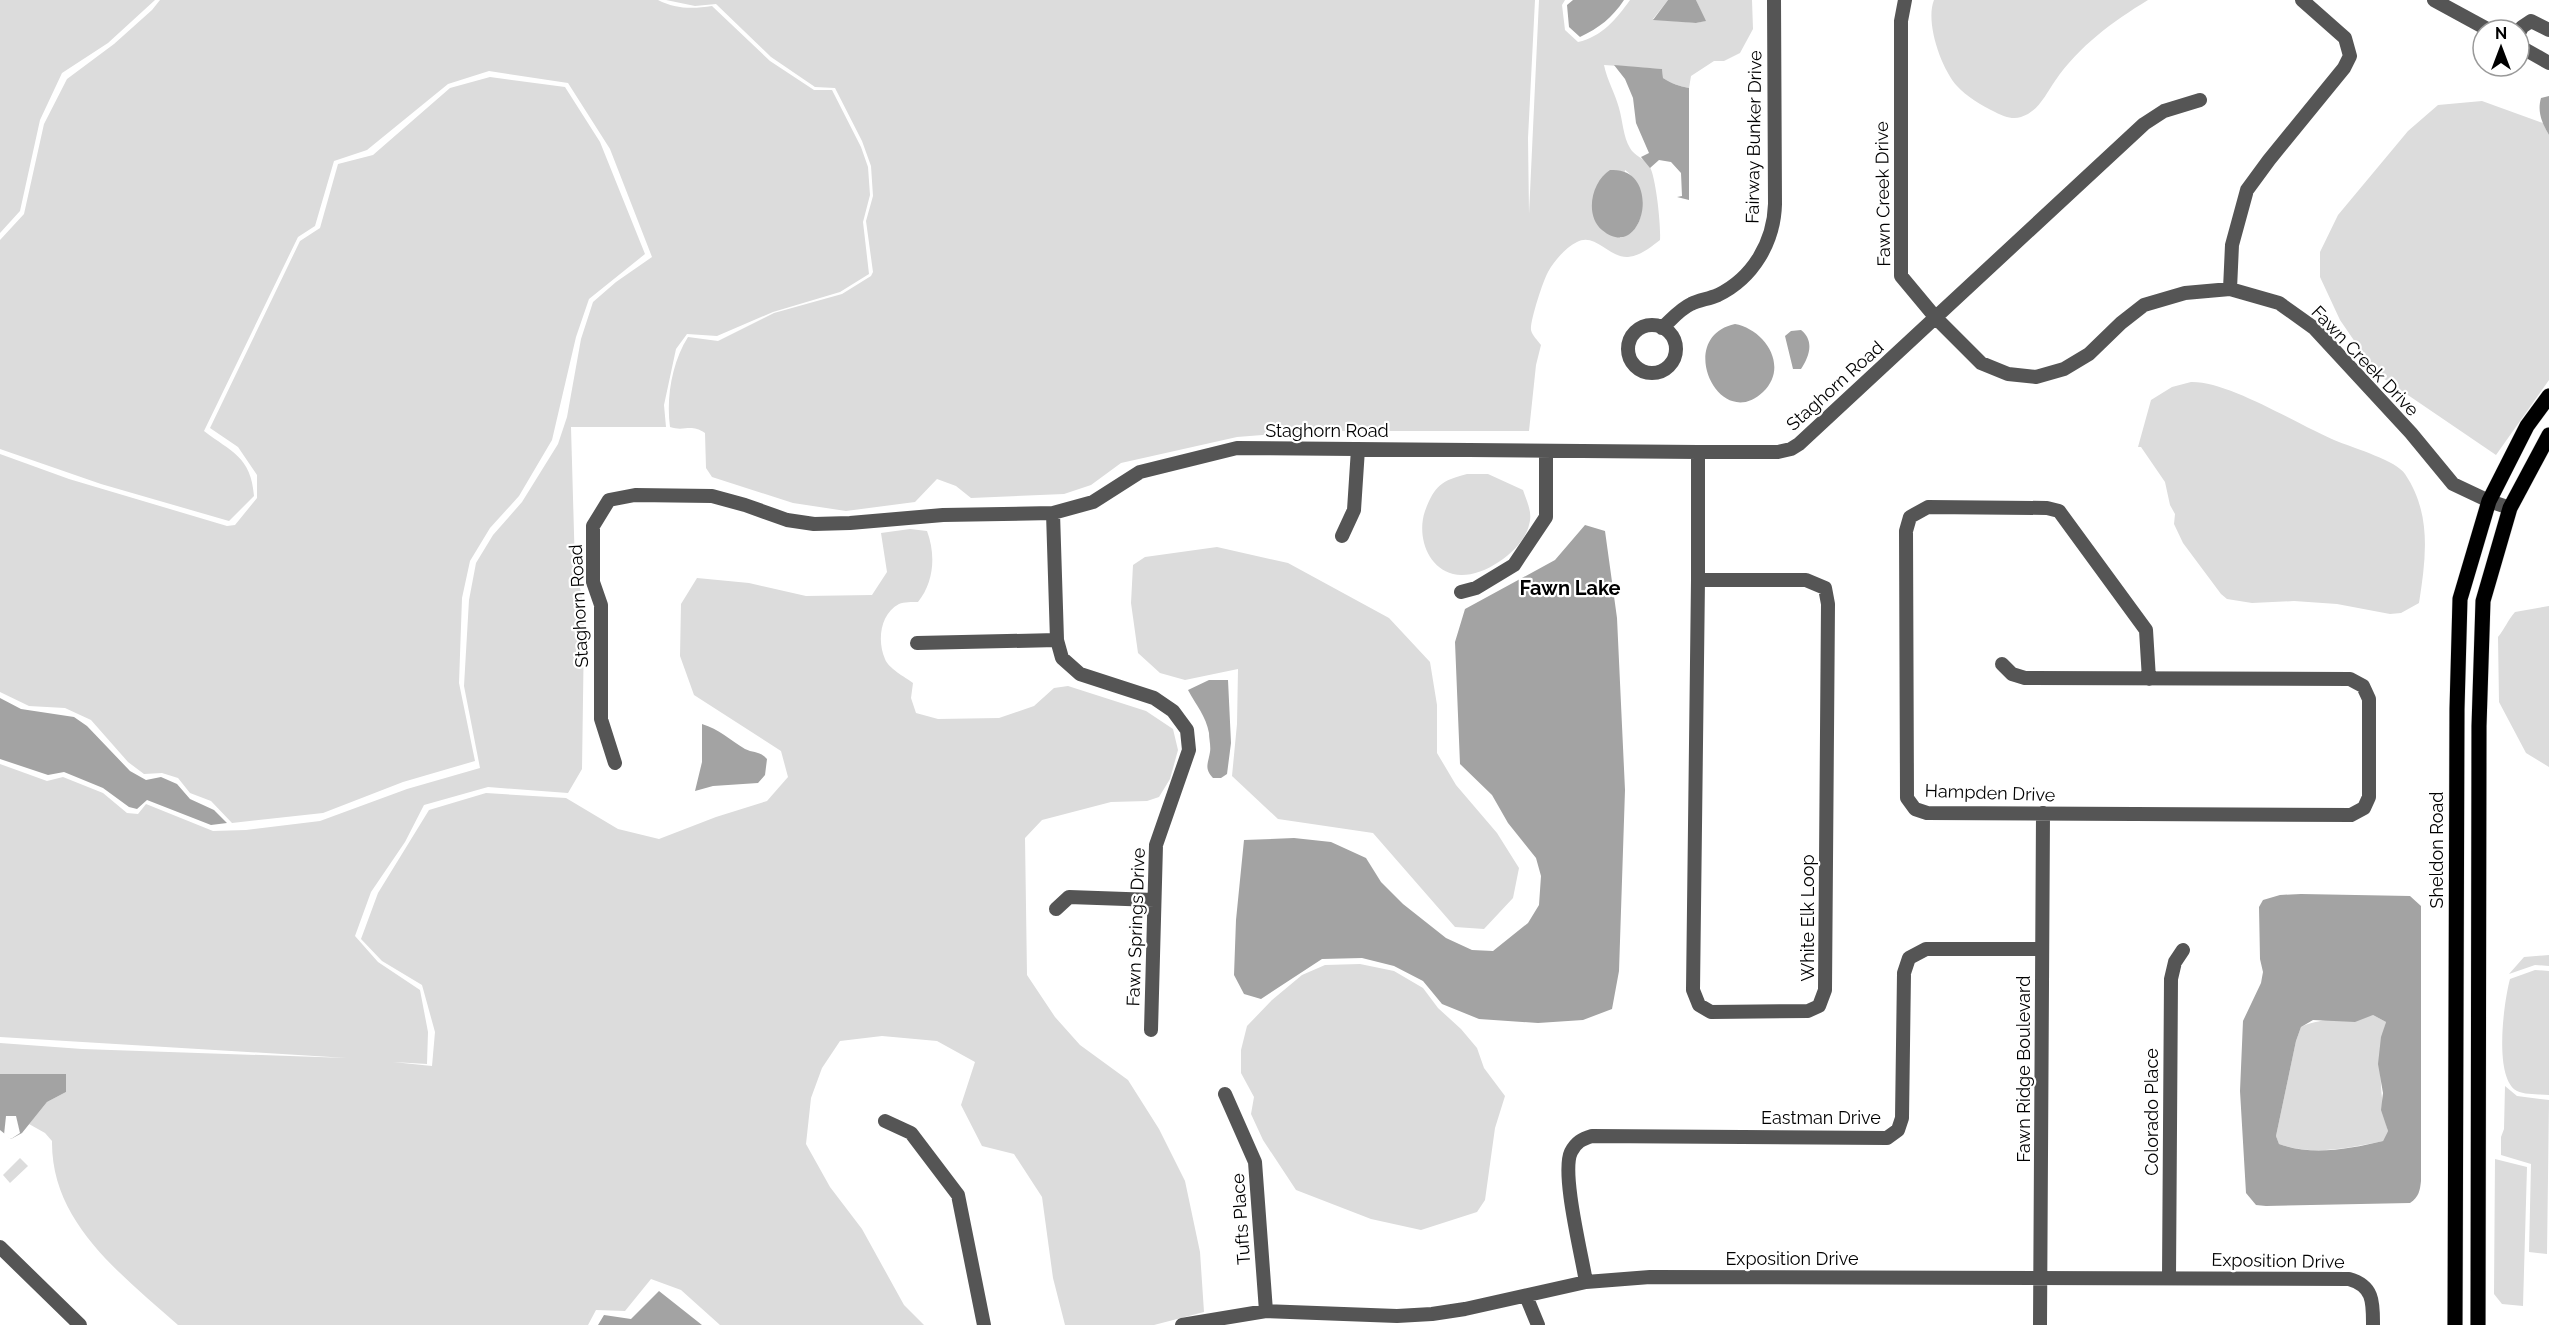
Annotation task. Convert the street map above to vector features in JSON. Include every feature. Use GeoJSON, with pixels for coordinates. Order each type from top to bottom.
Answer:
{"type":"FeatureCollection","features":[{"type":"Feature","properties":{"kind":"main road","name":"Sheldon Road"},"geometry":{"type":"LineString","coordinates":[[2455,1325],[2457,709],[2460,599],[2489,501],[2527,426],[2549,396]]}},
{"type":"Feature","properties":{"kind":"main road"},"geometry":{"type":"LineString","coordinates":[[2478,1325],[2479,726],[2484,602],[2510,508],[2549,435]]}},
{"type":"Feature","properties":{"kind":"street","name":"Fairway Bunker Drive"},"geometry":{"type":"LineString","coordinates":[[1662,328],[1691,304],[1718,295],[1744,276],[1756,263],[1771,232],[1774,204],[1774,0]]}},
{"type":"Feature","properties":{"kind":"street","name":"Fawn Creek Drive"},"geometry":{"type":"LineString","coordinates":[[1905,0],[1901,21],[1901,276],[1936,318],[1982,363],[2008,374],[2036,377],[2064,369],[2089,354],[2121,323],[2144,305],[2185,293],[2230,289],[2279,303],[2314,328],[2411,434],[2453,484],[2510,508]]}},
{"type":"Feature","properties":{"kind":"street"},"geometry":{"type":"LineString","coordinates":[[2230,289],[2232,245],[2247,190],[2344,68],[2350,56],[2345,38],[2302,0]]}},
{"type":"Feature","properties":{"kind":"street"},"geometry":{"type":"LineString","coordinates":[[2434,0],[2471,20]]}},
{"type":"Feature","properties":{"kind":"street"},"geometry":{"type":"LineString","coordinates":[[2531,21],[2549,30]]}},
{"type":"Feature","properties":{"kind":"street"},"geometry":{"type":"LineString","coordinates":[[2531,53],[2549,63]]}},
{"type":"Feature","properties":{"kind":"street","name":"Staghorn Road"},"geometry":{"type":"LineString","coordinates":[[615,763],[601,719],[601,605],[594,582],[594,526],[609,500],[635,495],[712,496],[787,520],[814,524],[850,523],[943,515],[1053,513],[1093,502],[1140,472],[1237,448],[1698,452],[1778,452],[1791,449],[1936,318],[2144,124],[2164,111],[2200,100]]}},
{"type":"Feature","properties":{"kind":"street"},"geometry":{"type":"LineString","coordinates":[[1342,536],[1354,510],[1358,449]]}},
{"type":"Feature","properties":{"kind":"street"},"geometry":{"type":"LineString","coordinates":[[1461,592],[1476,588],[1514,565],[1546,517],[1546,451]]}},
{"type":"Feature","properties":{"kind":"street","name":"White Elk Loop"},"geometry":{"type":"LineString","coordinates":[[1698,452],[1693,990],[1699,1005],[1711,1012],[1808,1011],[1819,1006],[1825,990],[1828,604],[1825,588],[1806,580],[1698,580]]}},
{"type":"Feature","properties":{"kind":"street","name":"Hampden Drive"},"geometry":{"type":"LineString","coordinates":[[2002,664],[2012,674],[2025,678],[2149,679],[2350,679],[2363,686],[2369,699],[2369,797],[2364,808],[2351,815],[1927,813],[1915,809],[1907,798],[1905,531],[1910,517],[1928,507],[2047,508],[2059,512],[2146,630],[2149,679]]}},
{"type":"Feature","properties":{"kind":"street","name":"Fawn Springs Drive"},"geometry":{"type":"LineString","coordinates":[[1053,513],[1057,640],[1062,658],[1080,674],[1154,698],[1173,711],[1188,730],[1189,750],[1156,845],[1151,1029]]}},
{"type":"Feature","properties":{"kind":"street"},"geometry":{"type":"LineString","coordinates":[[917,643],[1057,640]]}},
{"type":"Feature","properties":{"kind":"street","name":"Fawn Ridge Boulevard"},"geometry":{"type":"LineString","coordinates":[[2040,1325],[2043,813]]}},
{"type":"Feature","properties":{"kind":"street"},"geometry":{"type":"LineString","coordinates":[[1056,909],[1069,897],[1154,900]]}},
{"type":"Feature","properties":{"kind":"street","name":"Eastman Drive"},"geometry":{"type":"LineString","coordinates":[[1586,1282],[1569,1182],[1570,1154],[1580,1140],[1592,1136],[1887,1138],[1898,1130],[1902,1118],[1904,973],[1909,958],[1926,949],[2042,949]]}},
{"type":"Feature","properties":{"kind":"street","name":"Colorado Place"},"geometry":{"type":"LineString","coordinates":[[2169,1278],[2170,979],[2175,962],[2183,950]]}},
{"type":"Feature","properties":{"kind":"street","name":"Tufts Place"},"geometry":{"type":"LineString","coordinates":[[1225,1095],[1255,1162],[1266,1311]]}},
{"type":"Feature","properties":{"kind":"street"},"geometry":{"type":"LineString","coordinates":[[885,1121],[911,1133],[958,1195],[984,1325]]}},
{"type":"Feature","properties":{"kind":"street"},"geometry":{"type":"LineString","coordinates":[[0,1247],[79,1325]]}},
{"type":"Feature","properties":{"kind":"street","name":"Exposition Drive"},"geometry":{"type":"LineString","coordinates":[[1182,1325],[1266,1311],[1397,1316],[1465,1309],[1586,1282],[1650,1277],[2040,1277],[2349,1279],[2360,1282],[2369,1290],[2373,1302],[2373,1325]]}},
{"type":"Feature","properties":{"kind":"street"},"geometry":{"type":"LineString","coordinates":[[1526,1296],[1538,1325]]}},
{"type":"Feature","properties":{"kind":"shaded area"},"geometry":{"type":"Polygon","coordinates":[[[0,0],[155,0],[108,43],[62,73],[40,120],[20,211],[0,233],[0,0]]]}},
{"type":"Feature","properties":{"kind":"shaded area"},"geometry":{"type":"Polygon","coordinates":[[[160,0],[658,0],[684,8],[712,6],[770,61],[814,90],[832,90],[861,147],[868,167],[870,195],[863,222],[869,274],[840,292],[773,312],[717,336],[687,334],[676,349],[664,405],[666,427],[571,427],[575,568],[582,596],[584,630],[582,769],[568,793],[488,787],[424,805],[405,842],[371,892],[355,936],[378,962],[420,990],[428,1032],[427,1064],[393,1062],[432,1066],[435,1032],[422,985],[382,961],[361,939],[378,893],[429,810],[486,793],[566,798],[618,829],[659,839],[716,817],[767,801],[788,777],[781,751],[694,695],[680,656],[681,604],[697,578],[749,583],[806,596],[872,595],[887,572],[881,533],[910,529],[927,531],[932,549],[932,568],[927,586],[918,602],[901,603],[893,608],[884,621],[881,636],[887,662],[913,683],[911,698],[916,713],[938,719],[999,718],[1034,706],[1054,688],[1068,686],[1146,711],[1173,729],[1178,750],[1170,779],[1159,797],[1147,801],[1111,802],[1042,820],[1025,838],[1027,975],[1055,1017],[1080,1045],[1128,1080],[1159,1129],[1185,1181],[1200,1252],[1204,1312],[1154,1325],[1065,1325],[1053,1278],[1042,1197],[1014,1154],[982,1146],[961,1105],[975,1062],[937,1041],[882,1036],[840,1041],[822,1068],[811,1098],[806,1144],[830,1187],[862,1229],[904,1305],[924,1325],[720,1325],[681,1290],[651,1279],[625,1311],[596,1310],[588,1325],[178,1325],[135,1287],[94,1245],[77,1222],[63,1197],[55,1170],[52,1141],[45,1133],[29,1124],[47,1102],[66,1092],[66,1074],[0,1074],[0,1043],[82,1049],[347,1058],[0,1037],[0,764],[47,781],[63,777],[103,793],[127,813],[138,814],[146,804],[213,831],[246,830],[320,821],[407,789],[480,768],[464,686],[469,600],[476,563],[493,535],[522,502],[558,444],[567,417],[581,339],[593,302],[616,282],[652,257],[610,149],[568,83],[489,71],[448,84],[367,150],[334,161],[315,226],[298,237],[204,431],[238,456],[249,472],[254,496],[229,521],[101,484],[0,449],[0,240],[24,214],[44,124],[67,79],[114,44],[160,0]]]}},
{"type":"Feature","properties":{"kind":"shaded area"},"geometry":{"type":"Polygon","coordinates":[[[666,0],[1535,0],[1528,138],[1529,214],[1539,0],[1565,0],[1562,5],[1565,30],[1578,42],[1602,31],[1630,0],[1668,0],[1653,19],[1696,23],[1705,21],[1696,0],[1752,0],[1753,29],[1740,53],[1724,61],[1714,61],[1691,76],[1689,88],[1663,78],[1662,69],[1604,65],[1628,143],[1632,151],[1648,164],[1652,173],[1658,202],[1660,240],[1641,253],[1628,257],[1615,254],[1590,240],[1584,240],[1569,247],[1554,263],[1543,284],[1531,325],[1533,334],[1541,345],[1536,365],[1529,431],[1313,431],[1237,437],[1121,463],[1091,485],[1064,494],[971,498],[956,486],[937,479],[915,502],[846,511],[793,503],[712,477],[706,468],[705,433],[691,428],[670,427],[669,404],[674,369],[688,337],[718,341],[774,313],[842,294],[871,276],[873,272],[866,221],[873,196],[871,166],[862,141],[835,88],[815,87],[771,57],[716,4],[695,6],[666,0]],[[1625,170],[1620,238],[1630,234],[1636,227],[1642,207],[1641,196],[1632,177],[1625,170]]]}},
{"type":"Feature","properties":{"kind":"shaded area"},"geometry":{"type":"Polygon","coordinates":[[[1573,0],[1624,0],[1605,22],[1580,37],[1569,27],[1567,5],[1573,0]]]}},
{"type":"Feature","properties":{"kind":"shaded area"},"geometry":{"type":"Polygon","coordinates":[[[1668,0],[1696,0],[1706,21],[1696,23],[1653,20],[1668,0]]]}},
{"type":"Feature","properties":{"kind":"shaded area"},"geometry":{"type":"Polygon","coordinates":[[[1934,0],[2148,0],[2109,26],[2085,46],[2064,68],[2037,107],[2027,115],[2014,118],[2001,115],[1980,104],[1961,90],[1951,78],[1940,57],[1933,32],[1934,0]]]}},
{"type":"Feature","properties":{"kind":"shaded area"},"geometry":{"type":"Polygon","coordinates":[[[1614,65],[1662,69],[1663,78],[1689,88],[1689,200],[1677,197],[1682,196],[1681,173],[1671,162],[1659,160],[1650,168],[1641,157],[1649,153],[1636,123],[1633,98],[1625,79],[1614,65]]]}},
{"type":"Feature","properties":{"kind":"shaded area"},"geometry":{"type":"Polygon","coordinates":[[[490,77],[565,87],[600,142],[645,254],[589,299],[576,337],[552,440],[519,496],[490,528],[470,561],[462,598],[459,683],[475,761],[403,782],[323,813],[232,823],[211,801],[190,793],[178,778],[162,773],[144,774],[128,762],[91,720],[65,708],[29,706],[0,692],[0,454],[69,479],[227,526],[235,525],[257,498],[257,475],[238,447],[210,428],[300,241],[320,228],[338,164],[373,155],[450,88],[490,77]]]}},
{"type":"Feature","properties":{"kind":"shaded area"},"geometry":{"type":"Polygon","coordinates":[[[2549,96],[2549,135],[2542,122],[2540,108],[2541,98],[2549,96]]]}},
{"type":"Feature","properties":{"kind":"shaded area"},"geometry":{"type":"Polygon","coordinates":[[[2482,101],[2543,123],[2549,135],[2549,380],[2496,455],[2377,374],[2340,320],[2320,277],[2320,252],[2338,215],[2408,131],[2438,105],[2482,101]]]}},
{"type":"Feature","properties":{"kind":"shaded area"},"geometry":{"type":"Polygon","coordinates":[[[1610,170],[1627,173],[1637,183],[1642,196],[1642,212],[1637,225],[1629,235],[1617,237],[1602,230],[1596,224],[1593,216],[1592,198],[1599,182],[1610,170]]]}},
{"type":"Feature","properties":{"kind":"shaded area"},"geometry":{"type":"Polygon","coordinates":[[[1735,324],[1746,327],[1764,341],[1774,360],[1771,382],[1763,392],[1747,402],[1731,401],[1719,392],[1710,379],[1705,362],[1707,346],[1717,332],[1735,324]]]}},
{"type":"Feature","properties":{"kind":"shaded area"},"geometry":{"type":"Polygon","coordinates":[[[1801,330],[1808,339],[1808,354],[1801,369],[1793,369],[1785,336],[1791,331],[1801,330]]]}},
{"type":"Feature","properties":{"kind":"shaded area"},"geometry":{"type":"Polygon","coordinates":[[[2191,382],[2225,389],[2245,397],[2323,435],[2385,460],[2400,469],[2414,489],[2423,521],[2425,553],[2419,603],[2401,613],[2390,614],[2337,604],[2294,601],[2252,603],[2227,599],[2221,594],[2183,543],[2174,524],[2175,514],[2170,505],[2165,482],[2141,447],[2138,447],[2151,400],[2172,387],[2191,382]]]}},
{"type":"Feature","properties":{"kind":"shaded area"},"geometry":{"type":"Polygon","coordinates":[[[1467,474],[1488,474],[1523,490],[1530,516],[1525,535],[1509,554],[1487,568],[1464,575],[1453,574],[1436,564],[1426,548],[1422,530],[1425,511],[1432,495],[1440,485],[1467,474]]]}},
{"type":"Feature","properties":{"kind":"shaded area"},"geometry":{"type":"Polygon","coordinates":[[[1585,525],[1605,531],[1617,618],[1625,790],[1619,971],[1612,1009],[1583,1020],[1538,1023],[1479,1019],[1442,1004],[1423,981],[1394,966],[1362,958],[1322,959],[1261,999],[1244,994],[1234,975],[1236,920],[1244,840],[1294,838],[1331,842],[1366,858],[1381,882],[1403,904],[1446,938],[1472,950],[1493,951],[1528,923],[1539,905],[1541,876],[1536,858],[1508,823],[1492,795],[1460,764],[1455,642],[1465,609],[1555,560],[1585,525]]]}},
{"type":"Feature","properties":{"kind":"shaded area"},"geometry":{"type":"Polygon","coordinates":[[[1217,547],[1288,563],[1389,618],[1430,662],[1437,705],[1437,753],[1456,785],[1497,833],[1519,868],[1513,898],[1484,929],[1455,927],[1373,833],[1278,819],[1232,776],[1237,724],[1238,669],[1185,680],[1160,673],[1138,653],[1131,603],[1133,565],[1145,557],[1217,547]]]}},
{"type":"Feature","properties":{"kind":"shaded area"},"geometry":{"type":"Polygon","coordinates":[[[2549,606],[2549,767],[2526,753],[2499,702],[2498,637],[2515,612],[2549,606]]]}},
{"type":"Feature","properties":{"kind":"shaded area"},"geometry":{"type":"Polygon","coordinates":[[[1209,680],[1228,680],[1231,743],[1227,774],[1221,778],[1213,778],[1208,771],[1210,747],[1208,727],[1188,690],[1209,680]]]}},
{"type":"Feature","properties":{"kind":"shaded area"},"geometry":{"type":"Polygon","coordinates":[[[0,698],[21,709],[74,717],[87,726],[130,771],[146,780],[161,777],[177,784],[190,799],[214,810],[227,823],[211,825],[147,800],[137,809],[129,807],[103,788],[64,772],[48,775],[0,759],[0,698]]]}},
{"type":"Feature","properties":{"kind":"shaded area"},"geometry":{"type":"Polygon","coordinates":[[[702,724],[767,759],[765,775],[758,783],[713,786],[695,791],[702,762],[702,724]]]}},
{"type":"Feature","properties":{"kind":"shaded area"},"geometry":{"type":"Polygon","coordinates":[[[2280,895],[2410,896],[2421,906],[2421,1181],[2418,1193],[2410,1203],[2266,1206],[2256,1205],[2246,1193],[2240,1091],[2243,1021],[2261,983],[2263,972],[2260,959],[2259,907],[2263,900],[2280,895]],[[2373,1015],[2355,1022],[2313,1020],[2301,1027],[2276,1136],[2279,1144],[2304,1150],[2331,1150],[2383,1141],[2388,1131],[2381,1110],[2383,1093],[2378,1064],[2381,1037],[2386,1022],[2373,1015]]]}},
{"type":"Feature","properties":{"kind":"shaded area"},"geometry":{"type":"Polygon","coordinates":[[[2549,955],[2549,966],[2535,965],[2509,974],[2524,957],[2549,955]]]}},
{"type":"Feature","properties":{"kind":"shaded area"},"geometry":{"type":"Polygon","coordinates":[[[1360,964],[1394,971],[1423,988],[1438,1008],[1461,1029],[1477,1048],[1484,1068],[1505,1096],[1495,1128],[1485,1200],[1477,1212],[1421,1230],[1371,1219],[1296,1190],[1263,1140],[1251,1114],[1254,1097],[1241,1073],[1241,1050],[1247,1026],[1272,1000],[1302,975],[1325,965],[1360,964]]]}},
{"type":"Feature","properties":{"kind":"shaded area"},"geometry":{"type":"Polygon","coordinates":[[[2535,970],[2549,971],[2549,1095],[2517,1091],[2510,1083],[2505,1071],[2503,1056],[2503,1021],[2510,979],[2535,970]]]}},
{"type":"Feature","properties":{"kind":"shaded area"},"geometry":{"type":"Polygon","coordinates":[[[2373,1015],[2386,1022],[2381,1046],[2381,1076],[2383,1107],[2388,1131],[2383,1141],[2317,1150],[2291,1148],[2279,1144],[2276,1136],[2301,1027],[2326,1020],[2373,1015]]]}},
{"type":"Feature","properties":{"kind":"shaded area"},"geometry":{"type":"Polygon","coordinates":[[[0,1074],[66,1074],[66,1092],[47,1102],[22,1133],[11,1139],[0,1130],[0,1074]]]}},
{"type":"Feature","properties":{"kind":"shaded area"},"geometry":{"type":"Polygon","coordinates":[[[2505,1086],[2517,1096],[2549,1100],[2547,1254],[2529,1252],[2531,1164],[2501,1155],[2505,1086]]]}},
{"type":"Feature","properties":{"kind":"shaded area"},"geometry":{"type":"Polygon","coordinates":[[[20,1158],[28,1166],[10,1183],[3,1175],[20,1158]]]}},
{"type":"Feature","properties":{"kind":"shaded area"},"geometry":{"type":"Polygon","coordinates":[[[2495,1159],[2527,1167],[2523,1306],[2502,1304],[2494,1294],[2495,1159]]]}},
{"type":"Feature","properties":{"kind":"shaded area"},"geometry":{"type":"Polygon","coordinates":[[[659,1291],[702,1325],[598,1325],[604,1315],[631,1319],[659,1291]]]}},
{"type":"Feature","properties":{"kind":"pier"},"geometry":{"type":"Polygon","coordinates":[[[6,1116],[16,1116],[20,1133],[11,1139],[4,1135],[6,1116]]]}},
{"type":"Feature","properties":{"kind":"district","name":"Fawn Lake"},"geometry":{"type":"Point","coordinates":[1570,588]}}]}
